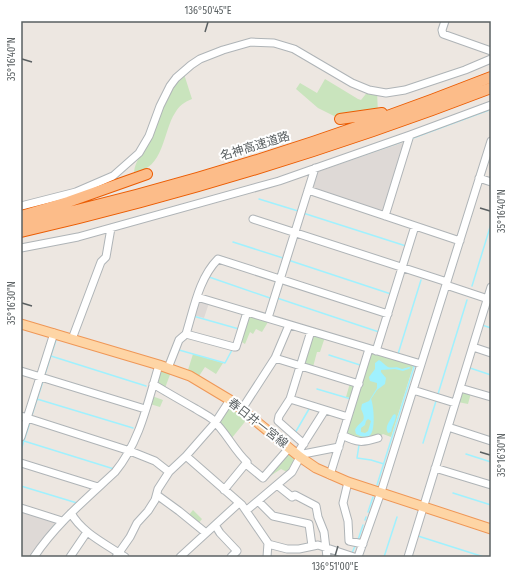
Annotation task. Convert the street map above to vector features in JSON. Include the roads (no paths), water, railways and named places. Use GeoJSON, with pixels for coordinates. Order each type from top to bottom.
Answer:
{"type":"FeatureCollection","features":[{"type":"Feature","properties":{"kind":"highway","name":"名神高速道路"},"geometry":{"type":"LineString","coordinates":[[21,223],[168,186],[225,169],[346,131],[428,102],[491,77]]}},
{"type":"Feature","properties":{"kind":"highway","name":"名神高速道路"},"geometry":{"type":"LineString","coordinates":[[21,232],[81,218],[181,191],[291,158],[355,137],[491,88]]}},
{"type":"Feature","properties":{"kind":"highway"},"geometry":{"type":"LineString","coordinates":[[340,119],[378,114],[410,103],[428,102]]}},
{"type":"Feature","properties":{"kind":"highway"},"geometry":{"type":"LineString","coordinates":[[21,216],[68,202],[147,174]]}},
{"type":"Feature","properties":{"kind":"main road","name":"春日井一宮線"},"geometry":{"type":"LineString","coordinates":[[21,324],[164,366],[199,380],[242,409],[316,468],[348,482],[491,529]]}},
{"type":"Feature","properties":{"kind":"street"},"geometry":{"type":"LineString","coordinates":[[445,21],[442,30],[443,34],[491,51]]}},
{"type":"Feature","properties":{"kind":"street"},"geometry":{"type":"LineString","coordinates":[[21,206],[76,192],[113,176],[142,149],[170,86],[176,78],[200,59],[223,50],[251,42],[274,43],[294,49],[352,83],[369,90],[386,92],[405,90],[491,59]]}},
{"type":"Feature","properties":{"kind":"street"},"geometry":{"type":"LineString","coordinates":[[21,248],[78,237],[280,181],[491,105]]}},
{"type":"Feature","properties":{"kind":"street"},"geometry":{"type":"LineString","coordinates":[[385,216],[410,135]]}},
{"type":"Feature","properties":{"kind":"street"},"geometry":{"type":"LineString","coordinates":[[358,557],[381,492],[422,364],[491,141]]}},
{"type":"Feature","properties":{"kind":"street"},"geometry":{"type":"LineString","coordinates":[[268,318],[315,168]]}},
{"type":"Feature","properties":{"kind":"street"},"geometry":{"type":"LineString","coordinates":[[479,178],[491,182]]}},
{"type":"Feature","properties":{"kind":"street"},"geometry":{"type":"LineString","coordinates":[[308,190],[460,241]]}},
{"type":"Feature","properties":{"kind":"street"},"geometry":{"type":"LineString","coordinates":[[253,219],[402,267],[489,299]]}},
{"type":"Feature","properties":{"kind":"street"},"geometry":{"type":"LineString","coordinates":[[330,474],[358,384],[388,314],[415,226]]}},
{"type":"Feature","properties":{"kind":"street"},"geometry":{"type":"LineString","coordinates":[[72,339],[101,262],[106,257],[111,228]]}},
{"type":"Feature","properties":{"kind":"street"},"geometry":{"type":"LineString","coordinates":[[34,557],[62,521],[118,468],[130,451],[153,384],[164,366],[175,353],[180,340],[186,334],[197,297],[206,275],[218,259],[388,314]]}},
{"type":"Feature","properties":{"kind":"street"},"geometry":{"type":"LineString","coordinates":[[408,557],[472,347],[489,299],[491,287]]}},
{"type":"Feature","properties":{"kind":"street"},"geometry":{"type":"LineString","coordinates":[[197,297],[422,364]]}},
{"type":"Feature","properties":{"kind":"street"},"geometry":{"type":"LineString","coordinates":[[186,334],[236,347],[247,312]]}},
{"type":"Feature","properties":{"kind":"street"},"geometry":{"type":"LineString","coordinates":[[242,409],[275,358],[289,325]]}},
{"type":"Feature","properties":{"kind":"street"},"geometry":{"type":"LineString","coordinates":[[304,444],[278,421],[279,416],[290,399],[311,331]]}},
{"type":"Feature","properties":{"kind":"street"},"geometry":{"type":"LineString","coordinates":[[21,437],[24,417],[40,377],[54,333]]}},
{"type":"Feature","properties":{"kind":"street"},"geometry":{"type":"LineString","coordinates":[[472,347],[491,353]]}},
{"type":"Feature","properties":{"kind":"street"},"geometry":{"type":"LineString","coordinates":[[275,358],[358,384]]}},
{"type":"Feature","properties":{"kind":"street"},"geometry":{"type":"LineString","coordinates":[[21,371],[145,409]]}},
{"type":"Feature","properties":{"kind":"street"},"geometry":{"type":"LineString","coordinates":[[153,384],[204,413],[214,421],[228,437],[240,456],[248,462],[246,464],[263,478],[289,448]]}},
{"type":"Feature","properties":{"kind":"street"},"geometry":{"type":"LineString","coordinates":[[460,388],[491,397]]}},
{"type":"Feature","properties":{"kind":"street"},"geometry":{"type":"LineString","coordinates":[[413,390],[455,403]]}},
{"type":"Feature","properties":{"kind":"street"},"geometry":{"type":"LineString","coordinates":[[290,399],[348,417]]}},
{"type":"Feature","properties":{"kind":"street"},"geometry":{"type":"LineString","coordinates":[[71,513],[86,532],[120,556],[137,523],[148,511],[157,495],[158,489],[169,472],[186,456],[215,423],[230,400]]}},
{"type":"Feature","properties":{"kind":"street"},"geometry":{"type":"LineString","coordinates":[[247,510],[292,472],[298,455],[325,410]]}},
{"type":"Feature","properties":{"kind":"street"},"geometry":{"type":"LineString","coordinates":[[24,417],[130,451],[155,461],[169,472]]}},
{"type":"Feature","properties":{"kind":"street"},"geometry":{"type":"LineString","coordinates":[[448,427],[491,441]]}},
{"type":"Feature","properties":{"kind":"street"},"geometry":{"type":"LineString","coordinates":[[342,435],[350,440],[362,443],[378,438]]}},
{"type":"Feature","properties":{"kind":"street"},"geometry":{"type":"LineString","coordinates":[[298,455],[339,447]]}},
{"type":"Feature","properties":{"kind":"street"},"geometry":{"type":"LineString","coordinates":[[186,456],[247,510],[263,533],[268,544],[266,557]]}},
{"type":"Feature","properties":{"kind":"street"},"geometry":{"type":"LineString","coordinates":[[21,463],[98,487]]}},
{"type":"Feature","properties":{"kind":"street"},"geometry":{"type":"LineString","coordinates":[[224,490],[246,464]]}},
{"type":"Feature","properties":{"kind":"street"},"geometry":{"type":"LineString","coordinates":[[435,468],[491,485]]}},
{"type":"Feature","properties":{"kind":"street"},"geometry":{"type":"LineString","coordinates":[[348,482],[343,504],[348,521],[349,541],[363,544]]}},
{"type":"Feature","properties":{"kind":"street"},"geometry":{"type":"LineString","coordinates":[[277,485],[292,497],[295,495],[316,506],[318,518],[324,532],[327,557]]}},
{"type":"Feature","properties":{"kind":"street"},"geometry":{"type":"LineString","coordinates":[[157,495],[206,533]]}},
{"type":"Feature","properties":{"kind":"street"},"geometry":{"type":"LineString","coordinates":[[258,501],[273,516],[309,524],[312,546]]}},
{"type":"Feature","properties":{"kind":"street"},"geometry":{"type":"LineString","coordinates":[[180,557],[238,503]]}},
{"type":"Feature","properties":{"kind":"street"},"geometry":{"type":"LineString","coordinates":[[21,508],[62,521]]}},
{"type":"Feature","properties":{"kind":"street"},"geometry":{"type":"LineString","coordinates":[[215,525],[220,533],[237,551],[231,557]]}},
{"type":"Feature","properties":{"kind":"street"},"geometry":{"type":"LineString","coordinates":[[70,557],[86,532]]}},
{"type":"Feature","properties":{"kind":"street"},"geometry":{"type":"LineString","coordinates":[[268,544],[287,549],[299,549],[318,545],[354,557]]}},
{"type":"Feature","properties":{"kind":"water"},"geometry":{"type":"Polygon","coordinates":[[[379,360],[390,367],[398,367],[402,369],[409,367],[411,368],[403,371],[395,369],[381,370],[386,378],[385,384],[377,390],[371,399],[374,413],[374,425],[371,434],[364,437],[356,434],[355,430],[364,417],[361,409],[362,404],[369,401],[377,388],[377,383],[370,381],[369,377],[375,369],[375,363],[379,360]],[[368,419],[366,421],[365,425],[361,428],[361,432],[365,433],[368,431],[371,421],[368,419]]]}},
{"type":"Feature","properties":{"kind":"water"},"geometry":{"type":"Polygon","coordinates":[[[395,414],[396,418],[391,432],[388,433],[387,426],[395,414]]]}},
{"type":"Feature","properties":{"kind":"waterway"},"geometry":{"type":"LineString","coordinates":[[413,138],[489,110]]}},
{"type":"Feature","properties":{"kind":"waterway"},"geometry":{"type":"LineString","coordinates":[[337,164],[401,142]]}},
{"type":"Feature","properties":{"kind":"waterway"},"geometry":{"type":"LineString","coordinates":[[259,199],[298,211]]}},
{"type":"Feature","properties":{"kind":"waterway"},"geometry":{"type":"LineString","coordinates":[[303,213],[406,246]]}},
{"type":"Feature","properties":{"kind":"waterway"},"geometry":{"type":"LineString","coordinates":[[472,286],[491,224]]}},
{"type":"Feature","properties":{"kind":"waterway"},"geometry":{"type":"LineString","coordinates":[[233,242],[283,258]]}},
{"type":"Feature","properties":{"kind":"waterway"},"geometry":{"type":"LineString","coordinates":[[288,260],[391,294]]}},
{"type":"Feature","properties":{"kind":"waterway"},"geometry":{"type":"LineString","coordinates":[[209,277],[270,298]]}},
{"type":"Feature","properties":{"kind":"waterway"},"geometry":{"type":"LineString","coordinates":[[398,354],[421,280]]}},
{"type":"Feature","properties":{"kind":"waterway"},"geometry":{"type":"LineString","coordinates":[[277,298],[379,332]]}},
{"type":"Feature","properties":{"kind":"waterway"},"geometry":{"type":"LineString","coordinates":[[438,394],[467,300]]}},
{"type":"Feature","properties":{"kind":"waterway"},"geometry":{"type":"LineString","coordinates":[[193,316],[239,329]]}},
{"type":"Feature","properties":{"kind":"waterway"},"geometry":{"type":"LineString","coordinates":[[482,325],[491,328]]}},
{"type":"Feature","properties":{"kind":"waterway"},"geometry":{"type":"LineString","coordinates":[[45,374],[56,340]]}},
{"type":"Feature","properties":{"kind":"waterway"},"geometry":{"type":"LineString","coordinates":[[179,350],[225,363],[232,350]]}},
{"type":"Feature","properties":{"kind":"waterway"},"geometry":{"type":"LineString","coordinates":[[329,355],[360,365]]}},
{"type":"Feature","properties":{"kind":"waterway"},"geometry":{"type":"LineString","coordinates":[[51,356],[146,386]]}},
{"type":"Feature","properties":{"kind":"waterway"},"geometry":{"type":"LineString","coordinates":[[158,360],[168,363]]}},
{"type":"Feature","properties":{"kind":"waterway"},"geometry":{"type":"LineString","coordinates":[[377,485],[414,367],[411,364]]}},
{"type":"Feature","properties":{"kind":"waterway"},"geometry":{"type":"LineString","coordinates":[[470,368],[491,375]]}},
{"type":"Feature","properties":{"kind":"waterway"},"geometry":{"type":"LineString","coordinates":[[32,415],[43,381]]}},
{"type":"Feature","properties":{"kind":"waterway"},"geometry":{"type":"LineString","coordinates":[[317,389],[351,399]]}},
{"type":"Feature","properties":{"kind":"waterway"},"geometry":{"type":"LineString","coordinates":[[37,399],[133,428]]}},
{"type":"Feature","properties":{"kind":"waterway"},"geometry":{"type":"LineString","coordinates":[[423,443],[436,401]]}},
{"type":"Feature","properties":{"kind":"waterway"},"geometry":{"type":"LineString","coordinates":[[295,433],[309,409]]}},
{"type":"Feature","properties":{"kind":"waterway"},"geometry":{"type":"LineString","coordinates":[[21,450],[30,422]]}},
{"type":"Feature","properties":{"kind":"waterway"},"geometry":{"type":"LineString","coordinates":[[24,441],[114,469]]}},
{"type":"Feature","properties":{"kind":"waterway"},"geometry":{"type":"LineString","coordinates":[[359,445],[357,458],[384,464]]}},
{"type":"Feature","properties":{"kind":"waterway"},"geometry":{"type":"LineString","coordinates":[[466,454],[491,462]]}},
{"type":"Feature","properties":{"kind":"waterway"},"geometry":{"type":"LineString","coordinates":[[21,486],[77,503]]}},
{"type":"Feature","properties":{"kind":"waterway"},"geometry":{"type":"LineString","coordinates":[[453,493],[491,505]]}},
{"type":"Feature","properties":{"kind":"waterway"},"geometry":{"type":"LineString","coordinates":[[368,512],[373,497]]}},
{"type":"Feature","properties":{"kind":"waterway"},"geometry":{"type":"LineString","coordinates":[[384,557],[397,517]]}},
{"type":"Feature","properties":{"kind":"waterway"},"geometry":{"type":"LineString","coordinates":[[358,540],[363,525]]}},
{"type":"Feature","properties":{"kind":"waterway"},"geometry":{"type":"LineString","coordinates":[[35,550],[54,526]]}},
{"type":"Feature","properties":{"kind":"waterway"},"geometry":{"type":"LineString","coordinates":[[418,536],[484,557]]}},
{"type":"Feature","properties":{"kind":"waterway"},"geometry":{"type":"LineString","coordinates":[[352,553],[355,546]]}}]}
